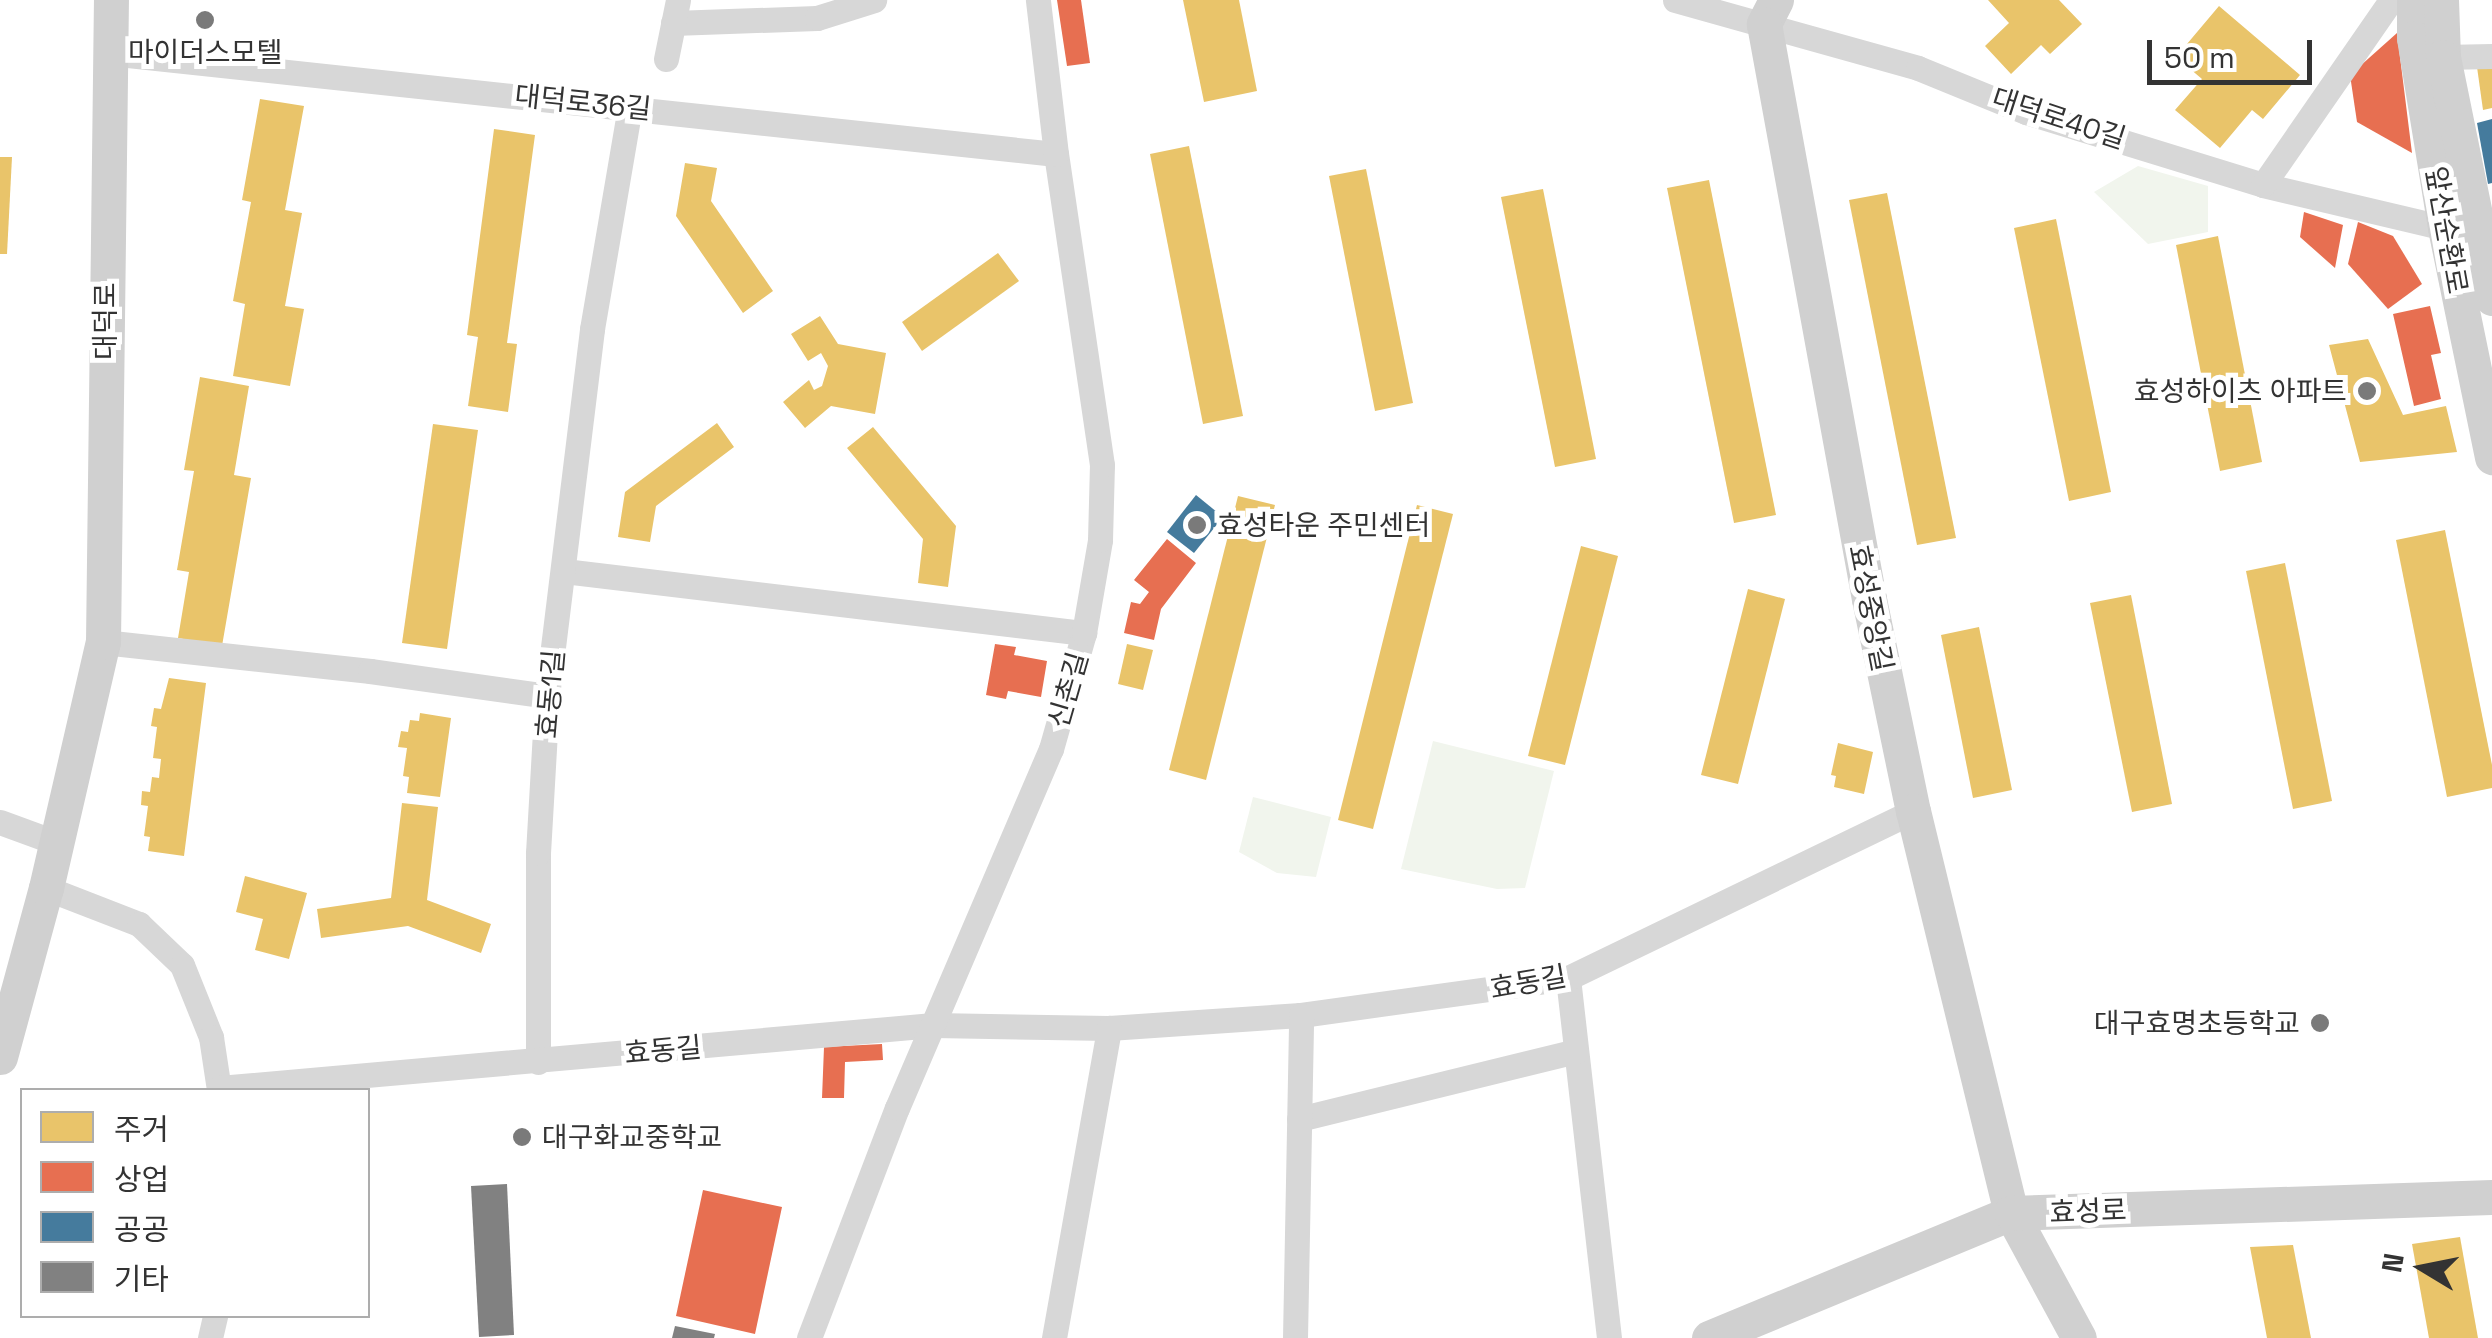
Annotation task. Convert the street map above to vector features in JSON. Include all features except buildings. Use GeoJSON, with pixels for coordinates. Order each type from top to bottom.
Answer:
{"type":"FeatureCollection","features":[{"type":"Feature","properties":{"kind":"main road","name":"대덕로"},"geometry":{"type":"LineString","coordinates":[[0,1057],[12,966],[46,888],[103,642],[111,0]]}},
{"type":"Feature","properties":{"kind":"main road","name":"앞산순환로"},"geometry":{"type":"LineString","coordinates":[[2414,0],[2414,38],[2445,228],[2492,458]]}},
{"type":"Feature","properties":{"kind":"main road","name":"앞산순환로"},"geometry":{"type":"LineString","coordinates":[[2442,0],[2443,56],[2492,298]]}},
{"type":"Feature","properties":{"kind":"main road","name":"효성중앙길"},"geometry":{"type":"LineString","coordinates":[[1770,12],[1868,599],[1913,811],[2011,1213],[2079,1338]]}},
{"type":"Feature","properties":{"kind":"main road","name":"효성로"},"geometry":{"type":"LineString","coordinates":[[1709,1338],[2011,1213],[2492,1198]]}},
{"type":"Feature","properties":{"kind":"street"},"geometry":{"type":"LineString","coordinates":[[666,58],[676,12],[817,18],[874,0]]}},
{"type":"Feature","properties":{"kind":"street","name":"신촌길"},"geometry":{"type":"LineString","coordinates":[[809,1338],[933,1025],[1052,749],[1084,633],[1100,540],[1102,465],[1056,154],[1038,0]]}},
{"type":"Feature","properties":{"kind":"street","name":"대덕로40길"},"geometry":{"type":"LineString","coordinates":[[1675,0],[1770,12],[2026,112],[2263,185],[2445,228]]}},
{"type":"Feature","properties":{"kind":"street"},"geometry":{"type":"LineString","coordinates":[[2263,185],[2390,0]]}},
{"type":"Feature","properties":{"kind":"street","name":"대덕로36길"},"geometry":{"type":"LineString","coordinates":[[109,53],[1056,154]]}},
{"type":"Feature","properties":{"kind":"street"},"geometry":{"type":"LineString","coordinates":[[2443,56],[2492,56]]}},
{"type":"Feature","properties":{"kind":"street","name":"효동1길"},"geometry":{"type":"LineString","coordinates":[[538,1062],[538,853],[548,696],[592,328],[630,106]]}},
{"type":"Feature","properties":{"kind":"street"},"geometry":{"type":"LineString","coordinates":[[564,571],[1084,633]]}},
{"type":"Feature","properties":{"kind":"street"},"geometry":{"type":"LineString","coordinates":[[103,642],[370,671],[548,696]]}},
{"type":"Feature","properties":{"kind":"street","name":"효동길"},"geometry":{"type":"LineString","coordinates":[[231,1088],[933,1025],[1108,1028],[1301,1016],[1568,978],[1913,811]]}},
{"type":"Feature","properties":{"kind":"street"},"geometry":{"type":"LineString","coordinates":[[0,822],[56,843]]}},
{"type":"Feature","properties":{"kind":"street"},"geometry":{"type":"LineString","coordinates":[[46,888],[139,924],[182,965],[211,1037],[219,1088]]}},
{"type":"Feature","properties":{"kind":"street"},"geometry":{"type":"LineString","coordinates":[[1568,978],[1609,1338]]}},
{"type":"Feature","properties":{"kind":"street"},"geometry":{"type":"LineString","coordinates":[[1295,1338],[1301,1016]]}},
{"type":"Feature","properties":{"kind":"street"},"geometry":{"type":"LineString","coordinates":[[1054,1338],[1108,1028]]}},
{"type":"Feature","properties":{"kind":"street"},"geometry":{"type":"LineString","coordinates":[[1299,1118],[1576,1051]]}},
{"type":"Feature","properties":{"kind":"shaded area"},"geometry":{"type":"Polygon","coordinates":[[[2138,166],[2208,186],[2208,232],[2148,244],[2094,192],[2138,166]]]}},
{"type":"Feature","properties":{"kind":"shaded area"},"geometry":{"type":"Polygon","coordinates":[[[1433,741],[1554,771],[1525,888],[1497,889],[1401,869],[1433,741]]]}},
{"type":"Feature","properties":{"kind":"shaded area"},"geometry":{"type":"Polygon","coordinates":[[[1253,797],[1331,817],[1316,877],[1277,873],[1239,852],[1253,797]]]}},
{"type":"Feature","properties":{"kind":"place","name":"마이더스모텔"},"geometry":{"type":"Point","coordinates":[205,20]}},
{"type":"Feature","properties":{"kind":"place","name":"효성하이츠 아파트"},"geometry":{"type":"Point","coordinates":[2367,391]}},
{"type":"Feature","properties":{"kind":"place","name":"효성타운 주민센터"},"geometry":{"type":"Point","coordinates":[1197,525]}},
{"type":"Feature","properties":{"kind":"place","name":"대구효명초등학교"},"geometry":{"type":"Point","coordinates":[2320,1023]}},
{"type":"Feature","properties":{"kind":"place","name":"대구화교중학교"},"geometry":{"type":"Point","coordinates":[522,1137]}}]}
